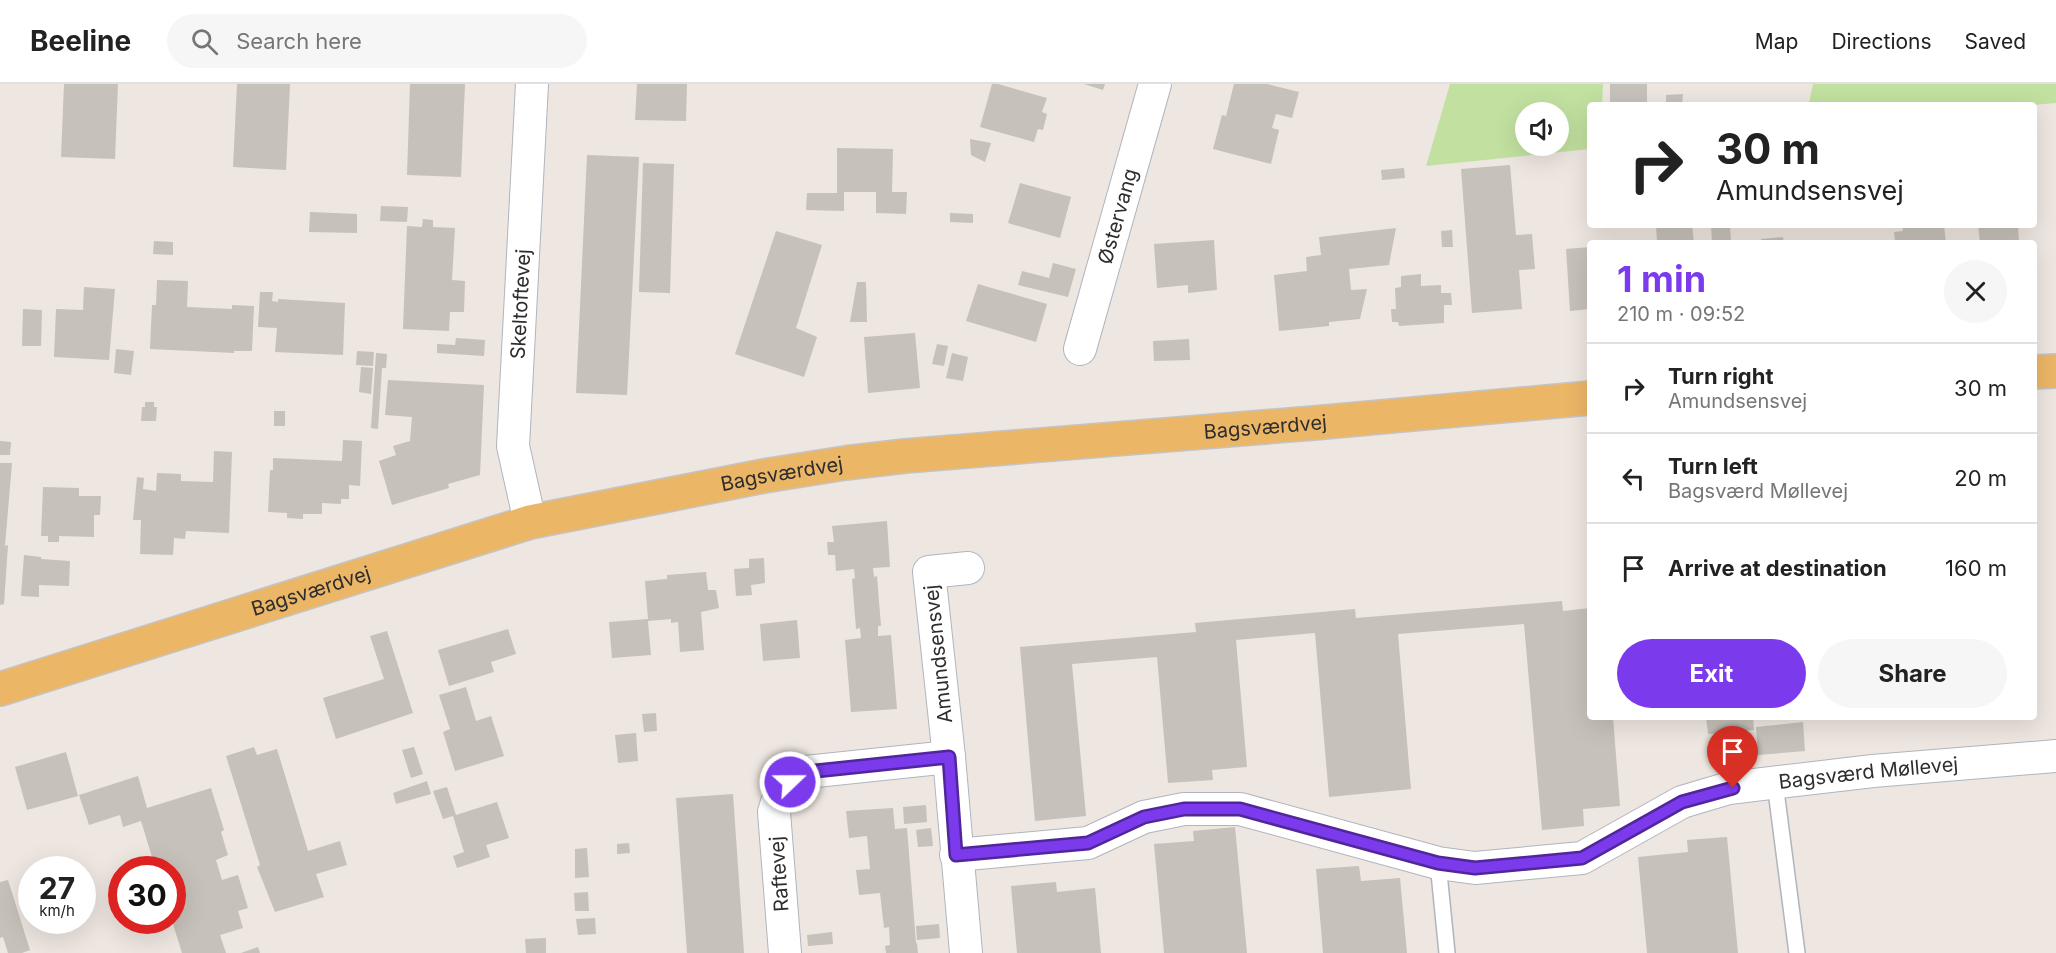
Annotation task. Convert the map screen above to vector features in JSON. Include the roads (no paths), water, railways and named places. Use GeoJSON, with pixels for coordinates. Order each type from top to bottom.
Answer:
{"type":"FeatureCollection","features":[{"type":"Feature","properties":{"kind":"main road"},"geometry":{"type":"LineString","coordinates":[[2037,372],[2056,371]]}},
{"type":"Feature","properties":{"kind":"main road","name":"Bagsværdvej"},"geometry":{"type":"LineString","coordinates":[[0,689],[530,522],[753,478],[845,463],[1587,398]]}},
{"type":"Feature","properties":{"kind":"street","name":"Skeltoftevej"},"geometry":{"type":"LineString","coordinates":[[530,522],[513,446],[532,84]]}},
{"type":"Feature","properties":{"kind":"street","name":"Østervang"},"geometry":{"type":"LineString","coordinates":[[1080,350],[1155,84]]}},
{"type":"Feature","properties":{"kind":"street","name":"Amundsensvej"},"geometry":{"type":"LineString","coordinates":[[966,953],[949,757],[929,572],[968,568]]}},
{"type":"Feature","properties":{"kind":"street","name":"Bagsværd Møllevej"},"geometry":{"type":"LineString","coordinates":[[956,855],[1088,843],[1144,817],[1184,809],[1240,809],[1438,863],[1475,868],[1582,858],[1682,802],[1729,788],[1873,771],[2056,756]]}},
{"type":"Feature","properties":{"kind":"street","name":"Raftevej"},"geometry":{"type":"LineString","coordinates":[[785,953],[774,812],[779,795],[790,782],[806,772],[949,757]]}},
{"type":"Feature","properties":{"kind":"lane"},"geometry":{"type":"LineString","coordinates":[[1774,783],[1797,953]]}},
{"type":"Feature","properties":{"kind":"lane"},"geometry":{"type":"LineString","coordinates":[[1438,863],[1447,953]]}}]}
